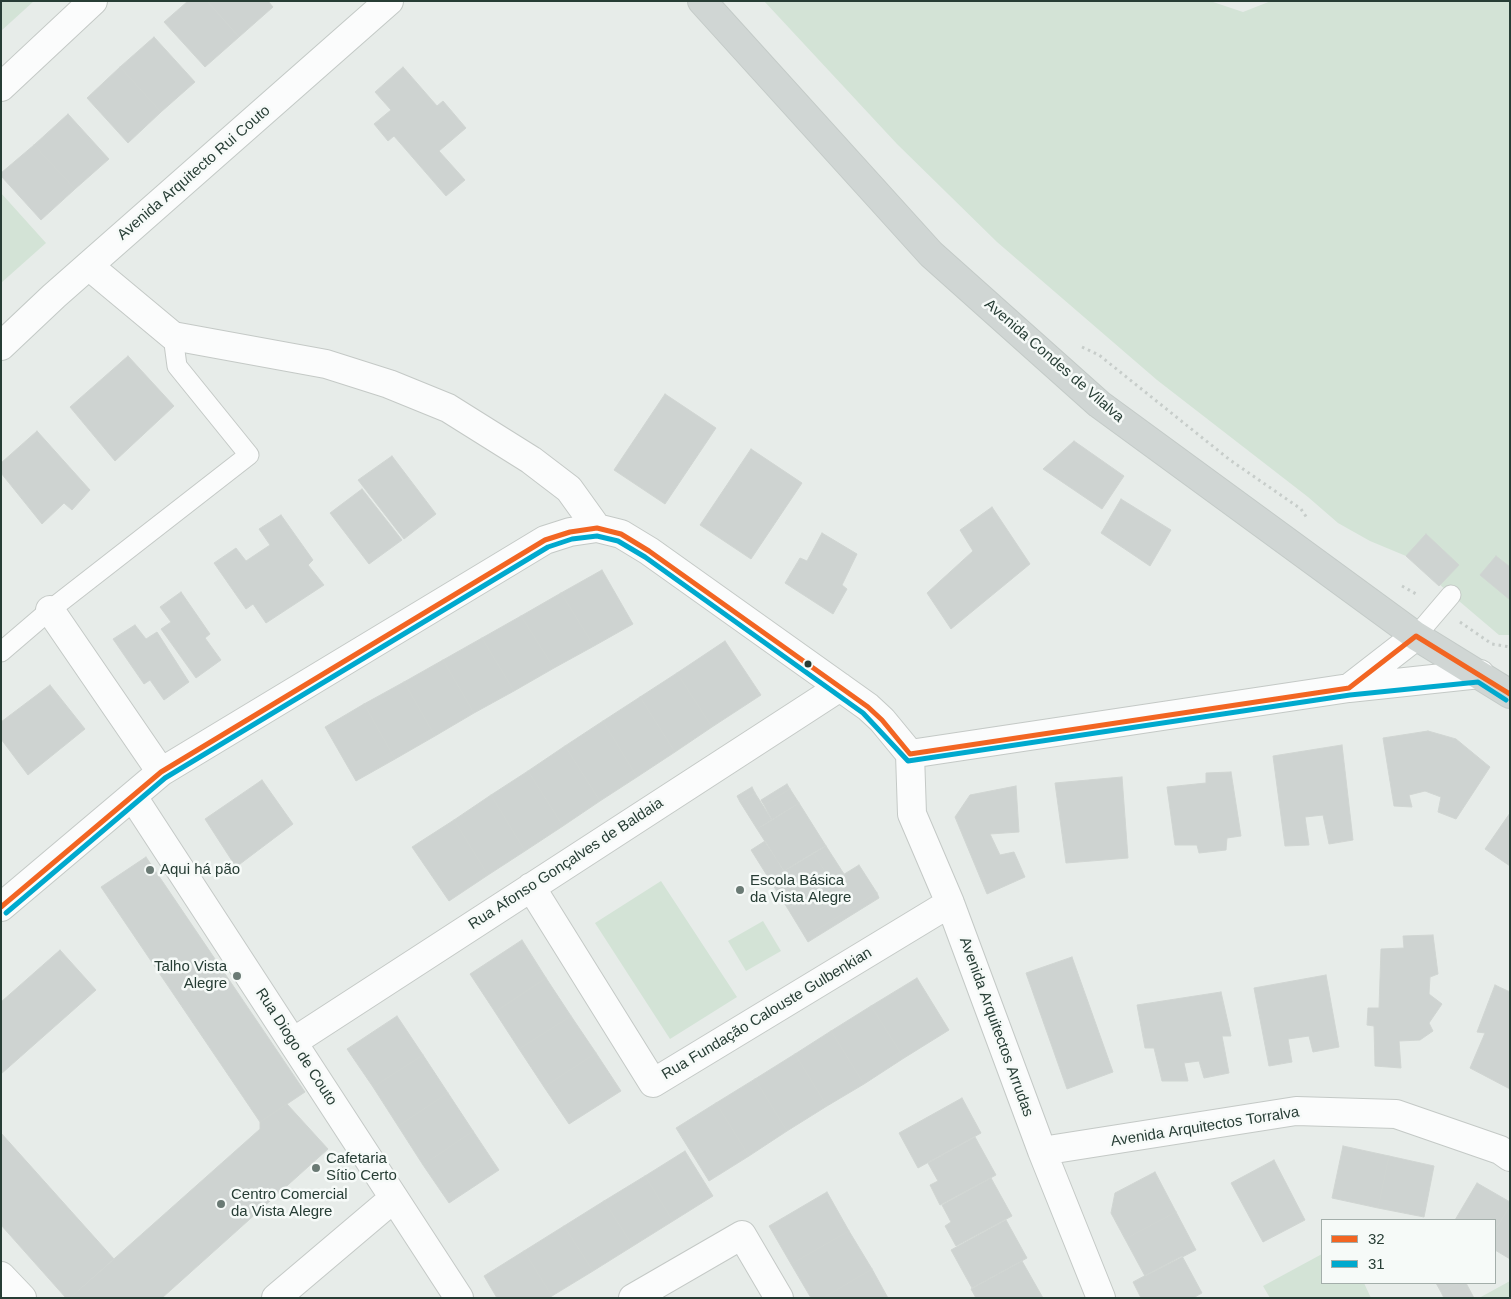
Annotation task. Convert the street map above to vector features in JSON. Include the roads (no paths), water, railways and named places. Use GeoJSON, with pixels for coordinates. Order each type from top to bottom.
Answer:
{"type":"FeatureCollection","features":[{"type":"Feature","properties":{"kind":"main road","name":"Avenida Condes de Vilalva"},"geometry":{"type":"LineString","coordinates":[[702,1],[931,254],[1099,404],[1416,636],[1510,694]]}},
{"type":"Feature","properties":{"kind":"street"},"geometry":{"type":"LineString","coordinates":[[1,87],[93,1]]}},
{"type":"Feature","properties":{"kind":"street","name":"Avenida Arquitecto Rui Couto"},"geometry":{"type":"LineString","coordinates":[[1,346],[389,1]]}},
{"type":"Feature","properties":{"kind":"street"},"geometry":{"type":"LineString","coordinates":[[89,266],[174,336],[326,364],[390,384],[448,408],[531,460],[569,489],[597,528]]}},
{"type":"Feature","properties":{"kind":"street"},"geometry":{"type":"LineString","coordinates":[[1,907],[161,772],[545,540],[570,532],[597,528],[621,534],[649,551],[840,687],[882,720],[910,754],[1349,688],[1480,674]]}},
{"type":"Feature","properties":{"kind":"street"},"geometry":{"type":"LineString","coordinates":[[50,610],[161,772]]}},
{"type":"Feature","properties":{"kind":"street"},"geometry":{"type":"LineString","coordinates":[[1349,688],[1416,636]]}},
{"type":"Feature","properties":{"kind":"street","name":"Rua Afonso Gonçalves de Baldaia"},"geometry":{"type":"LineString","coordinates":[[293,1042],[840,687]]}},
{"type":"Feature","properties":{"kind":"street","name":"Avenida Arquitectos Arrudas"},"geometry":{"type":"LineString","coordinates":[[910,754],[912,814],[950,903],[1042,1152],[1101,1298]]}},
{"type":"Feature","properties":{"kind":"street","name":"Rua Diogo de Couto"},"geometry":{"type":"LineString","coordinates":[[133,797],[459,1298]]}},
{"type":"Feature","properties":{"kind":"street","name":"Rua Fundação Calouste Gulbenkian"},"geometry":{"type":"LineString","coordinates":[[531,887],[653,1083],[950,903]]}},
{"type":"Feature","properties":{"kind":"street","name":"Avenida Arquitectos Torralva"},"geometry":{"type":"LineString","coordinates":[[1042,1152],[1296,1111],[1396,1114],[1500,1150],[1510,1157]]}},
{"type":"Feature","properties":{"kind":"street"},"geometry":{"type":"LineString","coordinates":[[276,1298],[394,1198]]}},
{"type":"Feature","properties":{"kind":"street"},"geometry":{"type":"LineString","coordinates":[[633,1298],[742,1235],[779,1298]]}},
{"type":"Feature","properties":{"kind":"lane"},"geometry":{"type":"LineString","coordinates":[[1,652],[50,610],[249,455],[177,366],[174,336]]}},
{"type":"Feature","properties":{"kind":"lane"},"geometry":{"type":"LineString","coordinates":[[1416,636],[1452,595]]}},
{"type":"Feature","properties":{"kind":"place","name":"Aqui há pão"},"geometry":{"type":"Point","coordinates":[150,870]}},
{"type":"Feature","properties":{"kind":"place","name":"Escola Básica da Vista Alegre"},"geometry":{"type":"Point","coordinates":[740,890]}},
{"type":"Feature","properties":{"kind":"place","name":"Talho Vista Alegre"},"geometry":{"type":"Point","coordinates":[237,976]}},
{"type":"Feature","properties":{"kind":"place","name":"Cafetaria Sítio Certo"},"geometry":{"type":"Point","coordinates":[316,1168]}},
{"type":"Feature","properties":{"kind":"place","name":"Centro Comercial da Vista Alegre"},"geometry":{"type":"Point","coordinates":[221,1204]}}]}
